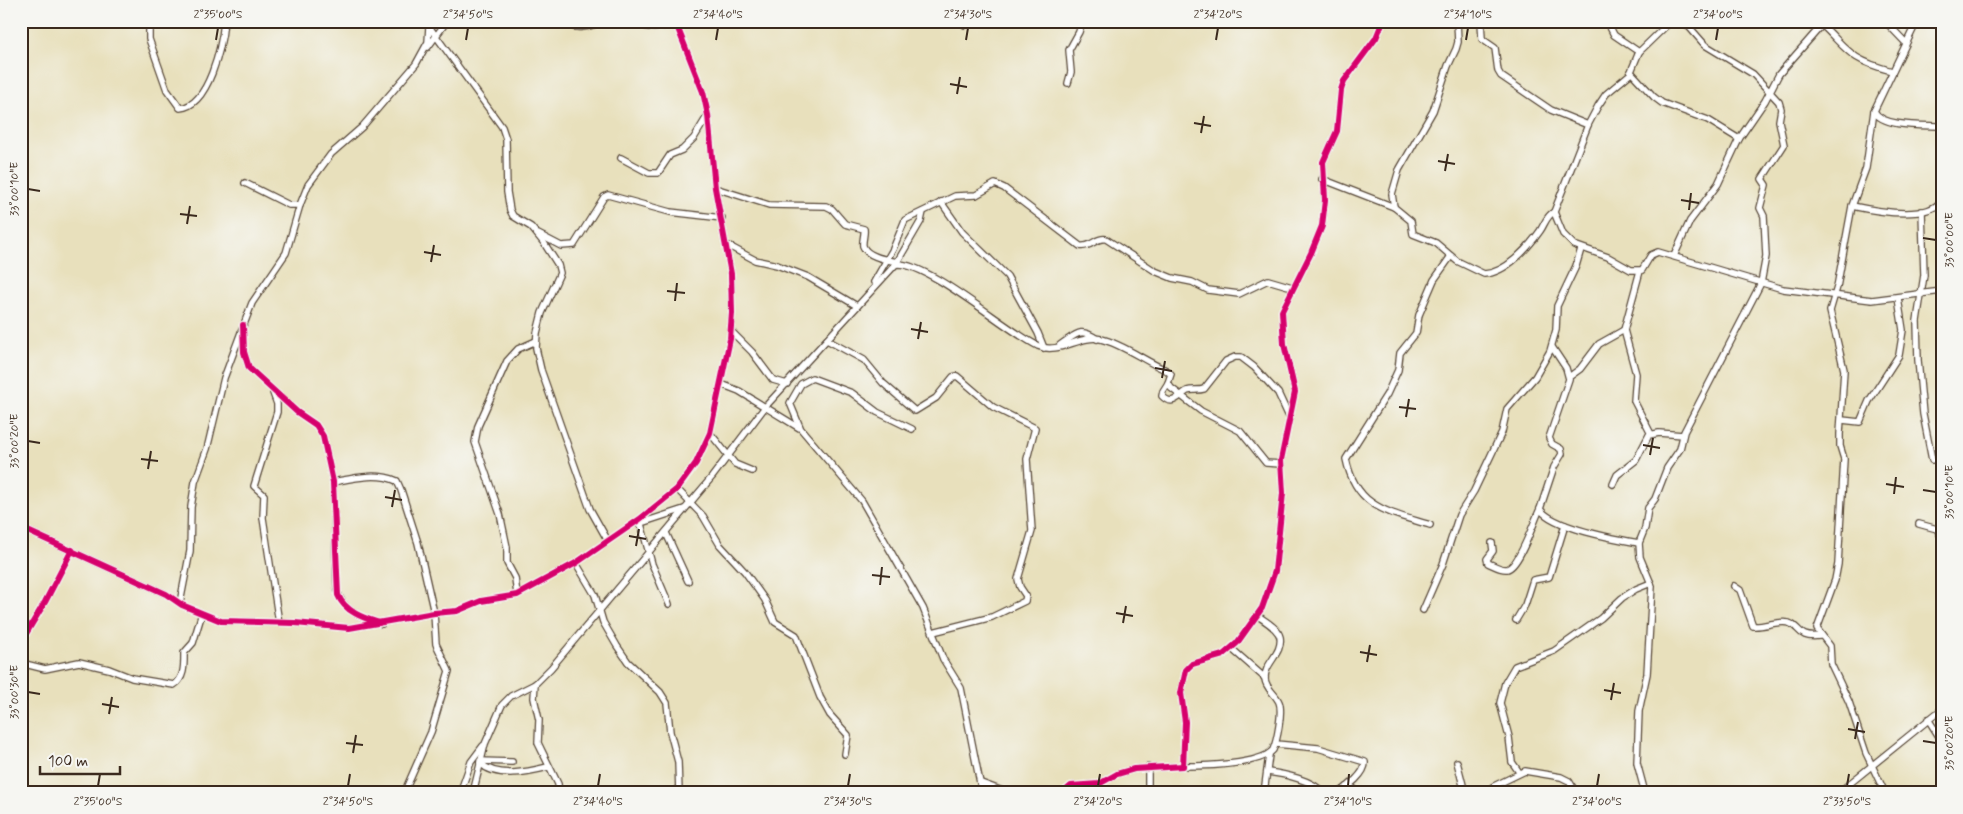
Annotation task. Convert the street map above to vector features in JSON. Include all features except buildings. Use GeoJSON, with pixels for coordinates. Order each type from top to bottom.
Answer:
{"type":"FeatureCollection","features":[{"type":"Feature","properties":{"kind":"street"},"geometry":{"type":"LineString","coordinates":[[155,21],[149,30],[150,39],[167,90],[180,108],[187,107],[194,102],[207,82],[221,46],[224,21]]}},
{"type":"Feature","properties":{"kind":"street"},"geometry":{"type":"LineString","coordinates":[[425,21],[502,127],[506,139],[507,192],[510,210],[513,216],[536,233],[561,246],[574,245],[604,197],[608,195],[670,212],[722,218]]}},
{"type":"Feature","properties":{"kind":"street"},"geometry":{"type":"LineString","coordinates":[[180,604],[190,551],[193,487],[206,449],[224,378],[257,293],[286,252],[308,185],[331,154],[362,127],[448,21]]}},
{"type":"Feature","properties":{"kind":"street"},"geometry":{"type":"LineString","coordinates":[[564,21],[577,28],[605,21]]}},
{"type":"Feature","properties":{"kind":"street"},"geometry":{"type":"LineString","coordinates":[[21,528],[72,550],[133,581],[166,594],[180,604],[221,621],[341,628],[382,624],[434,613],[457,612],[481,601],[517,595],[576,563],[677,489],[696,463],[710,433],[721,384],[731,331],[732,292],[727,245],[715,188],[708,115],[703,92],[675,21],[660,29],[652,29],[627,21]]}},
{"type":"Feature","properties":{"kind":"street"},"geometry":{"type":"LineString","coordinates":[[1068,84],[1071,72],[1070,50],[1080,32],[1082,21]]}},
{"type":"Feature","properties":{"kind":"street"},"geometry":{"type":"LineString","coordinates":[[1182,766],[1185,722],[1181,693],[1186,670],[1192,664],[1213,659],[1232,649],[1258,616],[1267,597],[1275,571],[1283,493],[1281,464],[1295,392],[1280,317],[1292,287],[1311,253],[1322,226],[1325,200],[1322,179],[1323,162],[1339,126],[1341,90],[1344,81],[1376,38],[1383,21]]}},
{"type":"Feature","properties":{"kind":"street"},"geometry":{"type":"LineString","coordinates":[[1394,207],[1392,194],[1399,170],[1433,112],[1448,66],[1456,49],[1458,42],[1456,21]]}},
{"type":"Feature","properties":{"kind":"street"},"geometry":{"type":"LineString","coordinates":[[1481,21],[1482,39],[1495,48],[1498,71],[1501,76],[1551,110],[1588,125]]}},
{"type":"Feature","properties":{"kind":"street"},"geometry":{"type":"LineString","coordinates":[[1607,21],[1614,35],[1639,52]]}},
{"type":"Feature","properties":{"kind":"street"},"geometry":{"type":"LineString","coordinates":[[1322,179],[1394,207],[1411,221],[1413,234],[1436,244],[1466,266],[1484,274],[1493,272],[1517,258],[1541,229],[1549,215],[1554,212],[1588,125],[1606,94],[1631,72],[1639,52],[1671,21]]}},
{"type":"Feature","properties":{"kind":"street"},"geometry":{"type":"LineString","coordinates":[[1645,793],[1637,763],[1639,711],[1646,680],[1650,635],[1651,583],[1640,557],[1639,543],[1645,528],[1648,508],[1655,499],[1667,468],[1680,449],[1683,435],[1761,283],[1766,256],[1764,216],[1760,208],[1766,185],[1762,179],[1784,145],[1779,121],[1780,104],[1749,70],[1705,45],[1684,21]]}},
{"type":"Feature","properties":{"kind":"street"},"geometry":{"type":"LineString","coordinates":[[1674,256],[1690,221],[1723,176],[1739,139],[1790,59],[1821,24],[1828,21]]}},
{"type":"Feature","properties":{"kind":"street"},"geometry":{"type":"LineString","coordinates":[[1885,21],[1905,42]]}},
{"type":"Feature","properties":{"kind":"street"},"geometry":{"type":"LineString","coordinates":[[1885,793],[1871,766],[1850,702],[1831,664],[1830,647],[1820,636],[1817,629],[1835,580],[1840,550],[1844,459],[1840,446],[1844,370],[1830,317],[1852,206],[1866,168],[1874,111],[1916,21]]}},
{"type":"Feature","properties":{"kind":"street"},"geometry":{"type":"LineString","coordinates":[[1821,24],[1845,50],[1859,60],[1892,71]]}},
{"type":"Feature","properties":{"kind":"street"},"geometry":{"type":"LineString","coordinates":[[422,55],[428,42],[429,27]]}},
{"type":"Feature","properties":{"kind":"street"},"geometry":{"type":"LineString","coordinates":[[1631,72],[1654,98],[1669,106],[1708,120],[1739,139]]}},
{"type":"Feature","properties":{"kind":"street"},"geometry":{"type":"LineString","coordinates":[[1874,111],[1879,118],[1890,122],[1942,126]]}},
{"type":"Feature","properties":{"kind":"street"},"geometry":{"type":"LineString","coordinates":[[621,158],[649,173],[658,173],[670,154],[682,150],[694,138],[708,115]]}},
{"type":"Feature","properties":{"kind":"street"},"geometry":{"type":"LineString","coordinates":[[245,183],[289,205],[300,205]]}},
{"type":"Feature","properties":{"kind":"street"},"geometry":{"type":"LineString","coordinates":[[870,291],[888,260],[902,224],[909,218],[959,194],[979,194],[986,187],[995,184],[1004,188],[1080,246],[1089,246],[1102,238],[1106,238],[1164,275],[1192,282],[1208,290],[1236,294],[1242,293],[1268,280],[1292,287]]}},
{"type":"Feature","properties":{"kind":"street"},"geometry":{"type":"LineString","coordinates":[[715,188],[764,204],[817,204],[828,206],[845,224],[864,229],[863,246],[866,250],[896,263],[926,272],[998,318],[1010,330],[1044,348],[1097,339]]}},
{"type":"Feature","properties":{"kind":"street"},"geometry":{"type":"LineString","coordinates":[[1852,206],[1894,212],[1922,211],[1935,207],[1942,200]]}},
{"type":"Feature","properties":{"kind":"street"},"geometry":{"type":"LineString","coordinates":[[941,202],[962,232],[1007,276],[1038,332],[1044,348]]}},
{"type":"Feature","properties":{"kind":"street"},"geometry":{"type":"LineString","coordinates":[[1922,211],[1924,275],[1917,337],[1919,380],[1932,460]]}},
{"type":"Feature","properties":{"kind":"street"},"geometry":{"type":"LineString","coordinates":[[473,793],[485,744],[504,702],[534,684],[552,668],[728,457],[766,407],[896,263],[921,221],[924,212]]}},
{"type":"Feature","properties":{"kind":"street"},"geometry":{"type":"LineString","coordinates":[[1554,212],[1563,234],[1581,249],[1596,252],[1627,268],[1640,271]]}},
{"type":"Feature","properties":{"kind":"street"},"geometry":{"type":"LineString","coordinates":[[536,233],[553,256],[560,273],[542,313],[536,341],[545,384],[590,509],[608,541]]}},
{"type":"Feature","properties":{"kind":"street"},"geometry":{"type":"LineString","coordinates":[[727,245],[755,260],[777,265],[808,277],[857,306]]}},
{"type":"Feature","properties":{"kind":"street"},"geometry":{"type":"LineString","coordinates":[[1423,610],[1439,574],[1459,515],[1474,491],[1499,439],[1507,409],[1535,377],[1552,347],[1556,330],[1557,306],[1576,266],[1581,249]]}},
{"type":"Feature","properties":{"kind":"street"},"geometry":{"type":"LineString","coordinates":[[1652,434],[1634,401],[1636,374],[1624,330],[1640,271],[1655,253],[1674,256],[1761,283],[1807,294],[1835,295],[1860,300],[1898,298],[1942,291]]}},
{"type":"Feature","properties":{"kind":"street"},"geometry":{"type":"LineString","coordinates":[[1430,525],[1384,511],[1372,504],[1356,486],[1346,459],[1387,394],[1398,370],[1400,353],[1416,333],[1419,315],[1434,280],[1451,256]]}},
{"type":"Feature","properties":{"kind":"street"},"geometry":{"type":"LineString","coordinates":[[1842,420],[1860,422],[1869,401],[1899,355],[1903,330],[1898,298]]}},
{"type":"Feature","properties":{"kind":"street"},"geometry":{"type":"LineString","coordinates":[[243,325],[245,361],[254,375],[320,430],[325,442],[333,482],[338,595],[344,605],[356,614],[382,624]]}},
{"type":"Feature","properties":{"kind":"street"},"geometry":{"type":"LineString","coordinates":[[1569,377],[1580,369],[1603,341],[1624,330]]}},
{"type":"Feature","properties":{"kind":"street"},"geometry":{"type":"LineString","coordinates":[[731,331],[752,352],[773,380],[787,384]]}},
{"type":"Feature","properties":{"kind":"street"},"geometry":{"type":"LineString","coordinates":[[1057,347],[1083,332],[1088,332],[1097,339],[1166,370],[1171,376],[1162,392],[1164,398],[1172,401],[1186,392],[1204,389],[1226,361],[1238,357],[1250,363],[1278,393],[1290,419]]}},
{"type":"Feature","properties":{"kind":"street"},"geometry":{"type":"LineString","coordinates":[[827,340],[864,360],[883,383],[915,411],[929,404],[953,377],[958,376],[993,407],[1035,428],[1028,460],[1032,531],[1018,579],[1020,587],[1026,596],[1025,601],[992,617],[933,632]]}},
{"type":"Feature","properties":{"kind":"street"},"geometry":{"type":"LineString","coordinates":[[517,595],[515,578],[507,563],[507,547],[500,514],[475,442],[478,426],[507,361],[518,349],[536,341]]}},
{"type":"Feature","properties":{"kind":"street"},"geometry":{"type":"LineString","coordinates":[[1492,543],[1493,551],[1487,559],[1488,562],[1503,569],[1510,568],[1516,560],[1540,510],[1552,471],[1562,454],[1561,448],[1552,444],[1549,438],[1558,416],[1569,377],[1566,368],[1552,347]]}},
{"type":"Feature","properties":{"kind":"street"},"geometry":{"type":"LineString","coordinates":[[800,429],[790,404],[801,384],[812,378],[852,393],[878,412],[912,430]]}},
{"type":"Feature","properties":{"kind":"street"},"geometry":{"type":"LineString","coordinates":[[1168,383],[1201,411],[1240,431],[1266,463],[1281,464]]}},
{"type":"Feature","properties":{"kind":"street"},"geometry":{"type":"LineString","coordinates":[[721,384],[739,391],[800,429],[862,501],[923,608],[943,659],[961,688],[982,793]]}},
{"type":"Feature","properties":{"kind":"street"},"geometry":{"type":"LineString","coordinates":[[273,391],[278,407],[254,486],[264,495],[263,518],[279,623]]}},
{"type":"Feature","properties":{"kind":"street"},"geometry":{"type":"LineString","coordinates":[[710,433],[728,457],[739,467],[752,471]]}},
{"type":"Feature","properties":{"kind":"street"},"geometry":{"type":"LineString","coordinates":[[1613,484],[1617,475],[1636,460],[1644,442],[1652,434],[1683,435]]}},
{"type":"Feature","properties":{"kind":"street"},"geometry":{"type":"LineString","coordinates":[[333,482],[362,476],[380,477],[397,481],[418,544],[434,613],[436,644],[440,656],[449,666],[448,677],[431,732],[404,793]]}},
{"type":"Feature","properties":{"kind":"street"},"geometry":{"type":"LineString","coordinates":[[677,489],[707,522],[720,545],[745,572],[765,600],[775,622],[796,635],[816,689],[830,715],[848,735],[845,754]]}},
{"type":"Feature","properties":{"kind":"street"},"geometry":{"type":"LineString","coordinates":[[627,527],[686,508]]}},
{"type":"Feature","properties":{"kind":"street"},"geometry":{"type":"LineString","coordinates":[[1540,510],[1543,514],[1565,524],[1602,536],[1639,543]]}},
{"type":"Feature","properties":{"kind":"street"},"geometry":{"type":"LineString","coordinates":[[641,524],[649,553],[669,604]]}},
{"type":"Feature","properties":{"kind":"street"},"geometry":{"type":"LineString","coordinates":[[1516,620],[1525,605],[1533,580],[1548,578],[1565,524]]}},
{"type":"Feature","properties":{"kind":"street"},"geometry":{"type":"LineString","coordinates":[[1920,524],[1936,529],[1942,538]]}},
{"type":"Feature","properties":{"kind":"street"},"geometry":{"type":"LineString","coordinates":[[666,532],[688,582]]}},
{"type":"Feature","properties":{"kind":"street"},"geometry":{"type":"LineString","coordinates":[[21,642],[45,602],[72,550]]}},
{"type":"Feature","properties":{"kind":"street"},"geometry":{"type":"LineString","coordinates":[[576,563],[595,596],[609,634],[628,662],[660,692],[667,703],[670,732],[678,762],[679,793]]}},
{"type":"Feature","properties":{"kind":"street"},"geometry":{"type":"LineString","coordinates":[[1519,772],[1512,762],[1509,737],[1500,703],[1505,683],[1515,666],[1554,651],[1566,641],[1586,630],[1632,591],[1651,583]]}},
{"type":"Feature","properties":{"kind":"street"},"geometry":{"type":"LineString","coordinates":[[1734,586],[1740,590],[1753,626],[1791,624],[1800,634],[1820,636]]}},
{"type":"Feature","properties":{"kind":"street"},"geometry":{"type":"LineString","coordinates":[[21,663],[45,668],[79,662],[109,669],[132,678],[174,685],[180,678],[184,666],[184,653],[194,642],[202,613]]}},
{"type":"Feature","properties":{"kind":"street"},"geometry":{"type":"LineString","coordinates":[[1258,616],[1277,631],[1280,636],[1280,646],[1267,667],[1265,678],[1267,687],[1279,701],[1281,710],[1276,744],[1269,755],[1265,792]]}},
{"type":"Feature","properties":{"kind":"street"},"geometry":{"type":"LineString","coordinates":[[1232,649],[1265,678]]}},
{"type":"Feature","properties":{"kind":"street"},"geometry":{"type":"LineString","coordinates":[[534,684],[534,698],[539,720],[538,743],[548,767],[558,784],[559,793]]}},
{"type":"Feature","properties":{"kind":"street"},"geometry":{"type":"LineString","coordinates":[[1838,793],[1942,709]]}},
{"type":"Feature","properties":{"kind":"street"},"geometry":{"type":"LineString","coordinates":[[1928,719],[1942,741]]}},
{"type":"Feature","properties":{"kind":"street"},"geometry":{"type":"LineString","coordinates":[[460,793],[471,762],[485,744]]}},
{"type":"Feature","properties":{"kind":"street"},"geometry":{"type":"LineString","coordinates":[[1276,744],[1318,748],[1363,760],[1366,763],[1363,770],[1339,793]]}},
{"type":"Feature","properties":{"kind":"street"},"geometry":{"type":"LineString","coordinates":[[1063,793],[1071,786],[1100,784],[1117,774],[1148,767],[1206,765],[1262,758],[1269,755]]}},
{"type":"Feature","properties":{"kind":"street"},"geometry":{"type":"LineString","coordinates":[[480,762],[488,768],[510,772],[529,772],[548,767]]}},
{"type":"Feature","properties":{"kind":"street"},"geometry":{"type":"LineString","coordinates":[[480,762],[512,762]]}},
{"type":"Feature","properties":{"kind":"street"},"geometry":{"type":"LineString","coordinates":[[1457,762],[1465,793]]}},
{"type":"Feature","properties":{"kind":"street"},"geometry":{"type":"LineString","coordinates":[[1148,767],[1148,793]]}},
{"type":"Feature","properties":{"kind":"street"},"geometry":{"type":"LineString","coordinates":[[1485,793],[1519,772],[1537,771],[1556,775],[1569,781],[1576,793]]}},
{"type":"Feature","properties":{"kind":"street"},"geometry":{"type":"LineString","coordinates":[[1268,772],[1296,778],[1318,787],[1323,793]]}},
{"type":"Feature","properties":{"kind":"street"},"geometry":{"type":"LineString","coordinates":[[981,783],[1008,793]]}},
{"type":"Feature","properties":{"kind":"street"},"geometry":{"type":"LineString","coordinates":[[1347,787],[1353,788],[1359,793]]}},
{"type":"Feature","properties":{"kind":"cycle path"},"geometry":{"type":"LineString","coordinates":[[21,528],[166,594],[182,605],[221,621],[295,623],[349,628],[434,613],[457,611],[481,601],[517,595],[576,563],[640,519],[677,489],[696,463],[710,433],[730,339],[732,313],[731,274],[715,188],[708,115],[703,92],[675,21]]}},
{"type":"Feature","properties":{"kind":"cycle path"},"geometry":{"type":"LineString","coordinates":[[1063,793],[1071,786],[1099,784],[1117,774],[1134,769],[1183,766],[1185,722],[1181,693],[1186,670],[1192,664],[1223,655],[1237,643],[1262,608],[1275,571],[1283,493],[1281,460],[1295,392],[1284,344],[1282,311],[1311,253],[1322,226],[1325,200],[1323,162],[1337,131],[1341,90],[1344,81],[1376,38],[1383,21]]}},
{"type":"Feature","properties":{"kind":"cycle path"},"geometry":{"type":"LineString","coordinates":[[243,325],[244,352],[249,368],[297,412],[316,425],[323,436],[333,482],[338,595],[350,610],[379,623]]}},
{"type":"Feature","properties":{"kind":"cycle path"},"geometry":{"type":"LineString","coordinates":[[21,642],[45,602],[72,550]]}}]}
